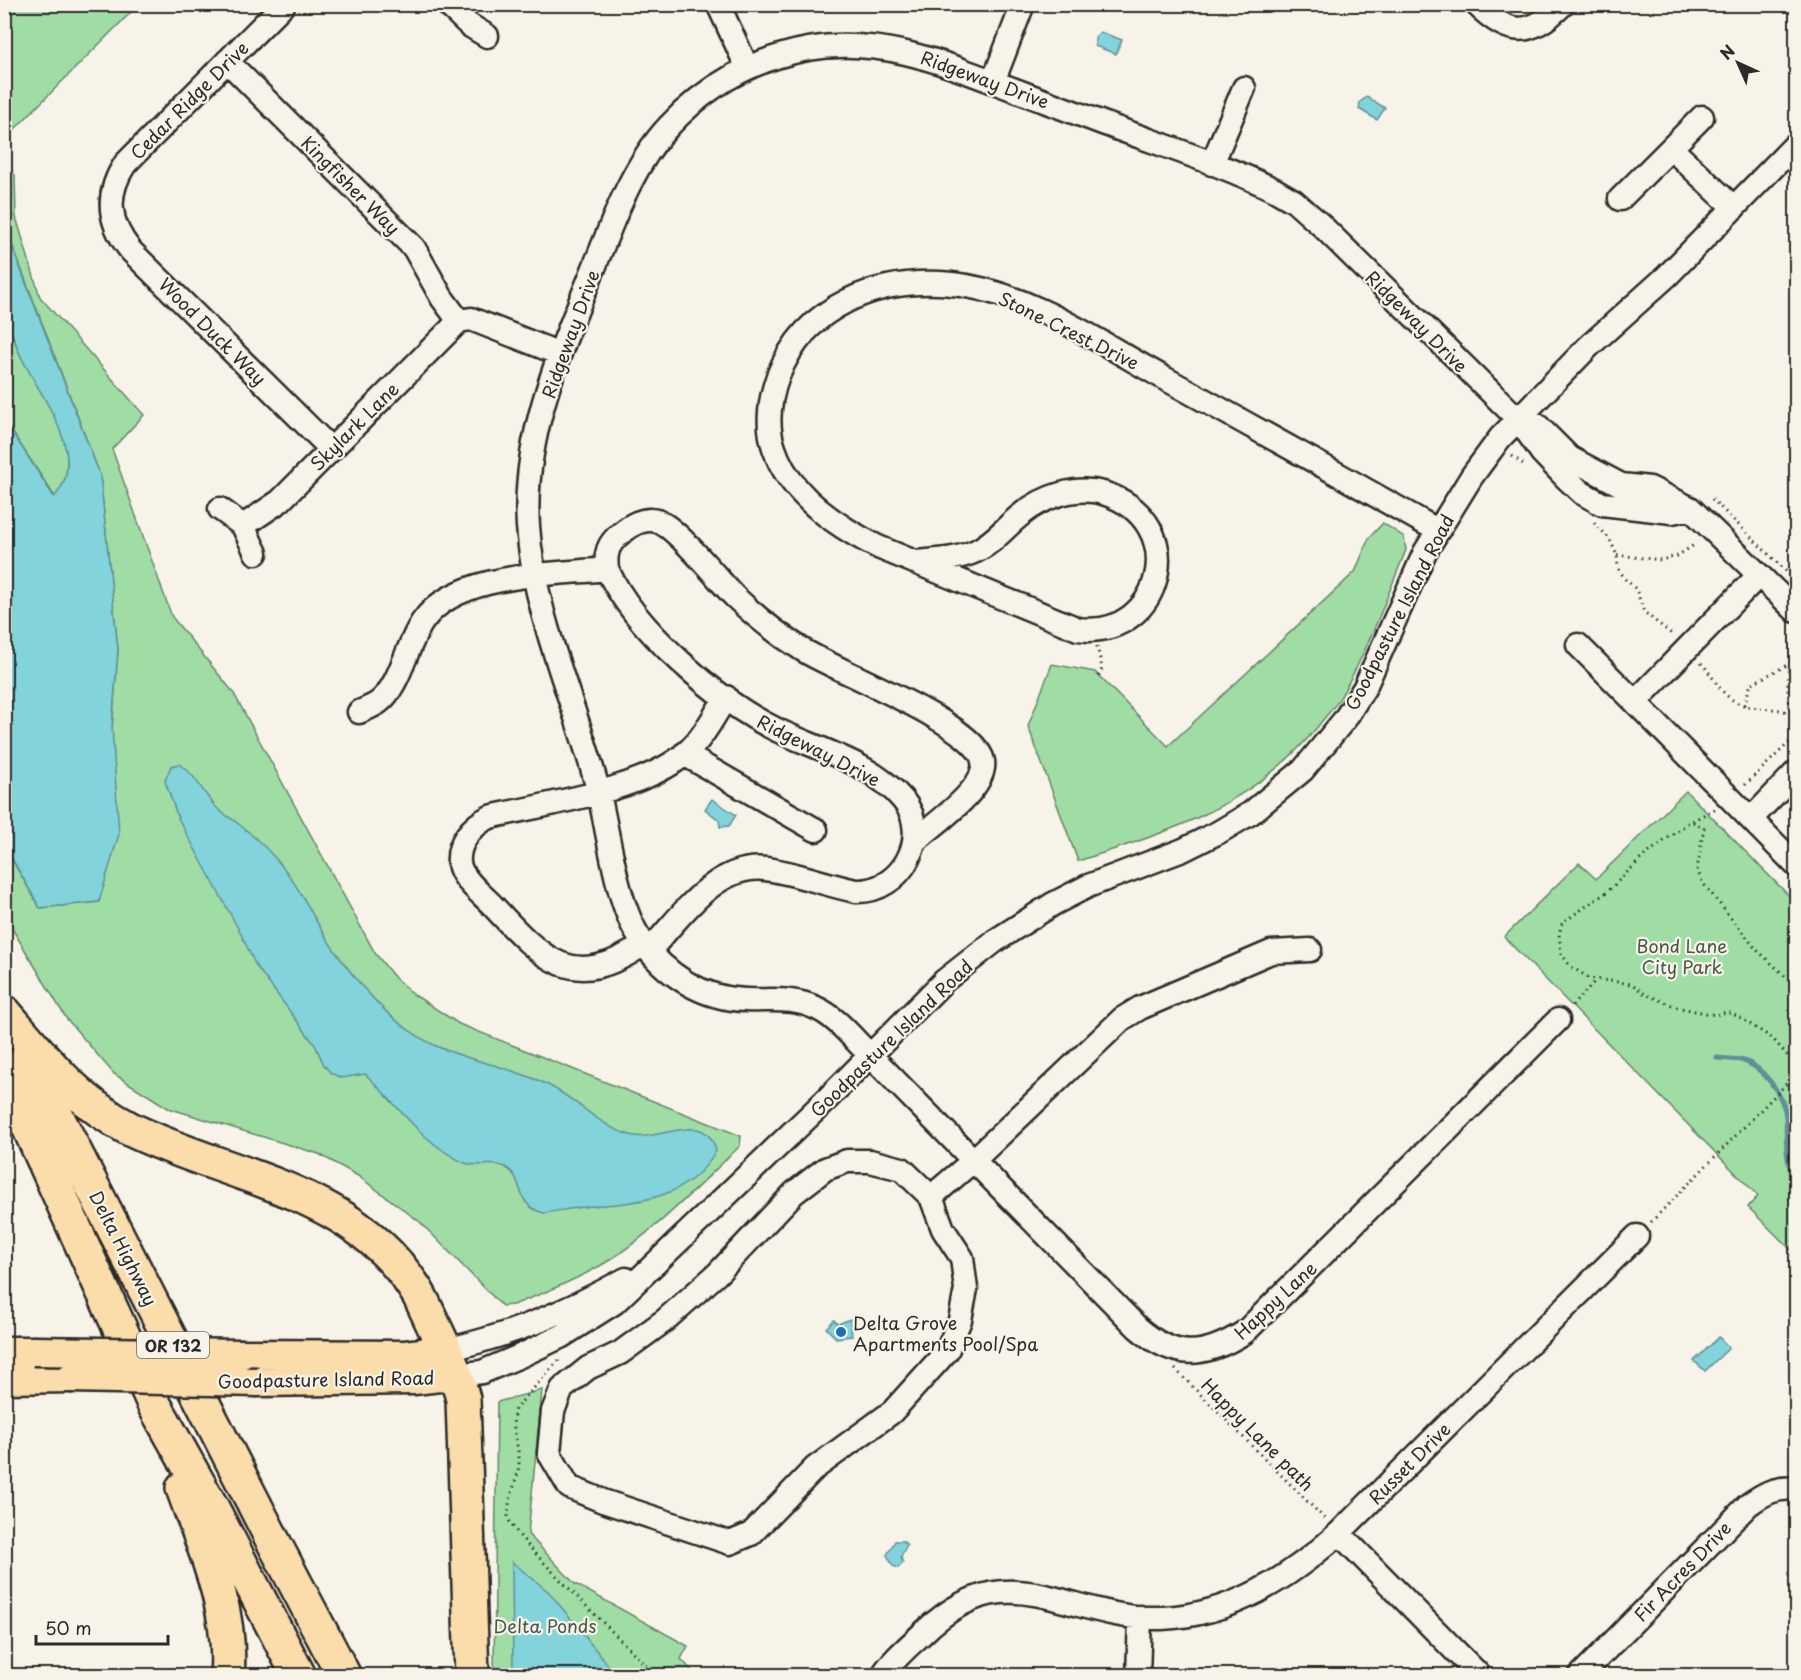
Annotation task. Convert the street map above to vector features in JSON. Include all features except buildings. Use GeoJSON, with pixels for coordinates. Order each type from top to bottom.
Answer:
{"type":"FeatureCollection","features":[{"type":"Feature","properties":{"kind":"highway"},"geometry":{"type":"LineString","coordinates":[[4,1013],[62,1079],[108,1115],[161,1141],[315,1201],[353,1223],[378,1244],[410,1281],[451,1363],[463,1399],[472,1676]]}},
{"type":"Feature","properties":{"kind":"highway","name":"Delta Highway"},"geometry":{"type":"LineString","coordinates":[[4,1013],[344,1676]]}},
{"type":"Feature","properties":{"kind":"highway","name":"Delta Highway"},"geometry":{"type":"LineString","coordinates":[[4,1072],[155,1406],[212,1508],[299,1676]]}},
{"type":"Feature","properties":{"kind":"highway"},"geometry":{"type":"LineString","coordinates":[[155,1406],[223,1608],[228,1640],[227,1676]]}},
{"type":"Feature","properties":{"kind":"main road","name":"Goodpasture Island Road"},"geometry":{"type":"LineString","coordinates":[[4,1351],[405,1355],[451,1363]]}},
{"type":"Feature","properties":{"kind":"main road","name":"Goodpasture Island Road"},"geometry":{"type":"LineString","coordinates":[[4,1379],[258,1382],[414,1380],[451,1363]]}},
{"type":"Feature","properties":{"kind":"street","name":"Cedar Ridge Drive"},"geometry":{"type":"LineString","coordinates":[[110,204],[116,179],[125,164],[284,4]]}},
{"type":"Feature","properties":{"kind":"street"},"geometry":{"type":"LineString","coordinates":[[447,4],[464,22],[487,36]]}},
{"type":"Feature","properties":{"kind":"street"},"geometry":{"type":"LineString","coordinates":[[718,4],[747,67]]}},
{"type":"Feature","properties":{"kind":"street"},"geometry":{"type":"LineString","coordinates":[[993,82],[1023,4]]}},
{"type":"Feature","properties":{"kind":"street"},"geometry":{"type":"LineString","coordinates":[[1476,4],[1496,23],[1520,29],[1542,24],[1563,4]]}},
{"type":"Feature","properties":{"kind":"street","name":"Ridgeway Drive"},"geometry":{"type":"LineString","coordinates":[[870,1055],[824,1012],[814,1007],[788,1000],[743,1000],[714,996],[686,983],[647,947],[631,924],[623,902],[599,791],[580,724],[541,613],[528,529],[528,485],[535,440],[560,354],[616,214],[652,146],[686,108],[724,80],[747,67],[808,49],[851,46],[920,54],[1268,186],[1303,209],[1518,419],[1537,425],[1570,458],[1621,485],[1650,488],[1690,508],[1797,611]]}},
{"type":"Feature","properties":{"kind":"street","name":"Kingfisher Way"},"geometry":{"type":"LineString","coordinates":[[227,61],[414,248],[459,321]]}},
{"type":"Feature","properties":{"kind":"street"},"geometry":{"type":"LineString","coordinates":[[1212,164],[1244,88]]}},
{"type":"Feature","properties":{"kind":"street"},"geometry":{"type":"LineString","coordinates":[[1620,199],[1702,117]]}},
{"type":"Feature","properties":{"kind":"street","name":"Goodpasture Island Road"},"geometry":{"type":"LineString","coordinates":[[451,1363],[482,1372],[561,1336],[614,1303],[809,1116],[944,981],[995,941],[1053,904],[1089,886],[1183,850],[1220,832],[1251,813],[1303,770],[1345,720],[1365,687],[1425,552],[1472,476],[1518,419],[1588,347],[1667,276],[1797,144]]}},
{"type":"Feature","properties":{"kind":"street"},"geometry":{"type":"LineString","coordinates":[[1671,148],[1734,208]]}},
{"type":"Feature","properties":{"kind":"street","name":"Wood Duck Way"},"geometry":{"type":"LineString","coordinates":[[110,204],[116,228],[131,251],[331,449]]}},
{"type":"Feature","properties":{"kind":"street","name":"Stone Crest Drive"},"geometry":{"type":"LineString","coordinates":[[914,562],[948,560],[977,550],[996,538],[1033,507],[1060,495],[1086,490],[1116,498],[1132,507],[1148,526],[1159,551],[1159,567],[1146,601],[1134,613],[1121,621],[1090,631],[1078,629],[914,562],[854,535],[811,503],[783,468],[773,447],[770,410],[774,387],[783,363],[795,342],[812,323],[832,308],[853,297],[885,288],[916,284],[950,283],[979,288],[1032,308],[1089,336],[1437,530]]}},
{"type":"Feature","properties":{"kind":"street"},"geometry":{"type":"LineString","coordinates":[[459,321],[471,318],[560,354]]}},
{"type":"Feature","properties":{"kind":"street","name":"Skylark Lane"},"geometry":{"type":"LineString","coordinates":[[243,526],[280,501],[459,321]]}},
{"type":"Feature","properties":{"kind":"street"},"geometry":{"type":"LineString","coordinates":[[220,509],[243,526],[256,553]]}},
{"type":"Feature","properties":{"kind":"street"},"geometry":{"type":"LineString","coordinates":[[359,712],[385,697],[418,629],[436,606],[468,588],[534,577],[607,569],[606,553],[614,538],[637,522],[659,521],[673,531],[736,597],[780,634],[827,664],[916,705],[969,740],[981,754],[983,762],[977,785],[915,841],[909,858],[899,872],[886,883],[869,890],[844,888],[768,870],[750,869],[731,874],[714,883],[647,947],[622,959],[599,967],[575,968],[558,964],[543,956],[526,941],[460,868],[464,840],[474,827],[485,819],[599,791],[647,776],[684,754],[700,737],[726,697]]}},
{"type":"Feature","properties":{"kind":"street","name":"Ridgeway Drive"},"geometry":{"type":"LineString","coordinates":[[607,569],[656,638],[673,656],[726,697],[770,726],[837,756],[887,785],[903,800],[912,814],[915,841]]}},
{"type":"Feature","properties":{"kind":"street"},"geometry":{"type":"LineString","coordinates":[[1635,702],[1759,575]]}},
{"type":"Feature","properties":{"kind":"street"},"geometry":{"type":"LineString","coordinates":[[1578,645],[1797,865]]}},
{"type":"Feature","properties":{"kind":"street"},"geometry":{"type":"LineString","coordinates":[[684,754],[816,830]]}},
{"type":"Feature","properties":{"kind":"street"},"geometry":{"type":"LineString","coordinates":[[1751,819],[1797,772]]}},
{"type":"Feature","properties":{"kind":"street"},"geometry":{"type":"LineString","coordinates":[[931,1197],[974,1160],[1122,1018],[1140,1008],[1270,952],[1310,950]]}},
{"type":"Feature","properties":{"kind":"street","name":"Happy Lane"},"geometry":{"type":"LineString","coordinates":[[1167,1349],[1188,1353],[1216,1347],[1232,1341],[1257,1322],[1558,1020]]}},
{"type":"Feature","properties":{"kind":"street"},"geometry":{"type":"LineString","coordinates":[[870,1055],[1138,1328],[1167,1349]]}},
{"type":"Feature","properties":{"kind":"street"},"geometry":{"type":"LineString","coordinates":[[847,1161],[870,1161],[902,1169],[931,1197],[943,1229],[962,1258],[966,1289],[960,1320],[947,1351],[892,1412],[815,1468],[751,1534],[730,1543],[603,1501],[569,1487],[549,1453],[553,1411],[562,1389],[588,1368],[620,1353],[664,1321],[717,1274],[794,1193],[825,1169],[847,1161]]}},
{"type":"Feature","properties":{"kind":"street","name":"Russet Drive"},"geometry":{"type":"LineString","coordinates":[[882,1676],[940,1617],[956,1606],[982,1594],[1023,1590],[1102,1611],[1140,1617],[1202,1612],[1244,1599],[1294,1571],[1339,1533],[1637,1236]]}},
{"type":"Feature","properties":{"kind":"street","name":"Fir Acres Drive"},"geometry":{"type":"LineString","coordinates":[[1580,1676],[1748,1505],[1762,1494],[1777,1489],[1797,1489]]}},
{"type":"Feature","properties":{"kind":"street"},"geometry":{"type":"LineString","coordinates":[[1339,1533],[1480,1676]]}},
{"type":"Feature","properties":{"kind":"street"},"geometry":{"type":"LineString","coordinates":[[1138,1676],[1140,1617]]}},
{"type":"Feature","properties":{"kind":"path"},"geometry":{"type":"LineString","coordinates":[[1680,642],[1644,612],[1636,589],[1625,579],[1618,567],[1617,555],[1661,560],[1677,556],[1694,545]]}},
{"type":"Feature","properties":{"kind":"path"},"geometry":{"type":"LineString","coordinates":[[1090,631],[1101,660],[1098,680]]}},
{"type":"Feature","properties":{"kind":"path"},"geometry":{"type":"LineString","coordinates":[[1744,705],[1751,684],[1791,663],[1797,655]]}},
{"type":"Feature","properties":{"kind":"path"},"geometry":{"type":"LineString","coordinates":[[1696,657],[1710,671],[1720,689],[1733,700],[1744,705],[1795,715],[1788,691],[1791,663]]}},
{"type":"Feature","properties":{"kind":"path"},"geometry":{"type":"LineString","coordinates":[[1742,788],[1797,736]]}},
{"type":"Feature","properties":{"kind":"path"},"geometry":{"type":"LineString","coordinates":[[1790,801],[1792,834],[1797,839]]}},
{"type":"Feature","properties":{"kind":"path"},"geometry":{"type":"LineString","coordinates":[[1722,806],[1706,811],[1644,856],[1607,892],[1562,923],[1559,934],[1561,953],[1570,966],[1596,980],[1632,984],[1645,994],[1676,1007],[1715,1015],[1726,1012],[1739,1017],[1772,1038],[1797,1065]]}},
{"type":"Feature","properties":{"kind":"path"},"geometry":{"type":"LineString","coordinates":[[1693,822],[1704,828],[1697,869],[1702,882],[1756,949],[1797,986]]}},
{"type":"Feature","properties":{"kind":"path"},"geometry":{"type":"LineString","coordinates":[[1558,1020],[1596,980]]}},
{"type":"Feature","properties":{"kind":"path"},"geometry":{"type":"LineString","coordinates":[[1637,1236],[1797,1074]]}},
{"type":"Feature","properties":{"kind":"path","name":"Happy Lane path"},"geometry":{"type":"LineString","coordinates":[[1167,1349],[1178,1373],[1339,1533]]}},
{"type":"Feature","properties":{"kind":"path"},"geometry":{"type":"LineString","coordinates":[[565,1354],[515,1408],[513,1416],[519,1459],[509,1521],[538,1557],[632,1648],[655,1676]]}},
{"type":"Feature","properties":{"kind":"green space"},"geometry":{"type":"Polygon","coordinates":[[[4,5],[138,5],[5,139],[4,5]]]}},
{"type":"Feature","properties":{"kind":"green space"},"geometry":{"type":"Polygon","coordinates":[[[5,164],[15,175],[16,217],[40,297],[144,415],[112,449],[172,617],[233,692],[375,953],[395,978],[413,994],[459,1024],[741,1136],[740,1146],[641,1237],[605,1263],[571,1281],[513,1305],[502,1306],[420,1222],[358,1176],[319,1154],[168,1108],[114,1074],[66,1018],[5,917],[4,846],[40,908],[99,902],[118,650],[100,475],[5,226],[5,164]]]}},
{"type":"Feature","properties":{"kind":"green space"},"geometry":{"type":"Polygon","coordinates":[[[4,303],[19,352],[58,423],[64,443],[67,462],[65,480],[55,497],[5,421],[4,303]]]}},
{"type":"Feature","properties":{"kind":"green space"},"geometry":{"type":"Polygon","coordinates":[[[1383,523],[1404,537],[1406,550],[1351,679],[1336,703],[1294,753],[1268,776],[1210,812],[1179,826],[1078,861],[1028,726],[1052,664],[1095,672],[1168,746],[1355,572],[1369,538],[1383,523]]]}},
{"type":"Feature","properties":{"kind":"green space","name":"Bond Lane City Park"},"geometry":{"type":"Polygon","coordinates":[[[1686,791],[1796,903],[1796,1255],[1748,1207],[1758,1196],[1504,937],[1579,863],[1596,879],[1686,791]]]}},
{"type":"Feature","properties":{"kind":"green space","name":"Delta Ponds"},"geometry":{"type":"Polygon","coordinates":[[[542,1390],[528,1534],[575,1584],[688,1646],[681,1659],[696,1675],[494,1676],[497,1402],[542,1390]]]}},
{"type":"Feature","properties":{"kind":"water"},"geometry":{"type":"Polygon","coordinates":[[[1100,32],[1122,40],[1116,54],[1095,46],[1095,37],[1100,32]]]}},
{"type":"Feature","properties":{"kind":"water"},"geometry":{"type":"Polygon","coordinates":[[[1367,97],[1385,108],[1377,120],[1359,109],[1360,102],[1367,97]]]}},
{"type":"Feature","properties":{"kind":"water"},"geometry":{"type":"Polygon","coordinates":[[[4,226],[100,475],[118,650],[112,726],[119,834],[99,902],[40,908],[5,846],[5,421],[54,497],[64,481],[67,462],[64,443],[57,423],[19,352],[12,334],[3,284],[4,226]]]}},
{"type":"Feature","properties":{"kind":"water"},"geometry":{"type":"Polygon","coordinates":[[[179,764],[190,773],[217,808],[248,831],[276,859],[295,883],[339,957],[362,987],[403,1026],[448,1051],[546,1084],[618,1131],[641,1136],[679,1129],[702,1131],[711,1138],[716,1151],[706,1166],[682,1186],[652,1198],[544,1213],[534,1209],[523,1198],[512,1172],[501,1165],[475,1165],[465,1163],[450,1155],[424,1135],[365,1074],[341,1078],[331,1073],[324,1065],[315,1045],[256,966],[178,818],[165,781],[171,766],[179,764]]]}},
{"type":"Feature","properties":{"kind":"water"},"geometry":{"type":"Polygon","coordinates":[[[712,799],[736,815],[729,826],[720,827],[719,820],[705,809],[712,799]]]}},
{"type":"Feature","properties":{"kind":"water","name":"Delta Grove Apartments Pool/Spa"},"geometry":{"type":"Polygon","coordinates":[[[850,1319],[852,1336],[836,1338],[826,1328],[834,1320],[838,1324],[850,1319]]]}},
{"type":"Feature","properties":{"kind":"water"},"geometry":{"type":"Polygon","coordinates":[[[1719,1337],[1729,1348],[1705,1371],[1694,1361],[1719,1337]]]}},
{"type":"Feature","properties":{"kind":"water"},"geometry":{"type":"Polygon","coordinates":[[[895,1541],[903,1541],[907,1545],[901,1557],[903,1563],[898,1568],[893,1566],[887,1555],[895,1541]]]}},
{"type":"Feature","properties":{"kind":"water"},"geometry":{"type":"Polygon","coordinates":[[[512,1562],[549,1592],[616,1675],[513,1675],[512,1562]]]}},
{"type":"Feature","properties":{"kind":"waterway"},"geometry":{"type":"LineString","coordinates":[[1717,1058],[1749,1063],[1757,1068],[1777,1091],[1786,1117],[1788,1158],[1796,1181]]}},
{"type":"Feature","properties":{"kind":"place","name":"Delta Grove Apartments Pool/Spa"},"geometry":{"type":"Point","coordinates":[841,1332]}}]}
